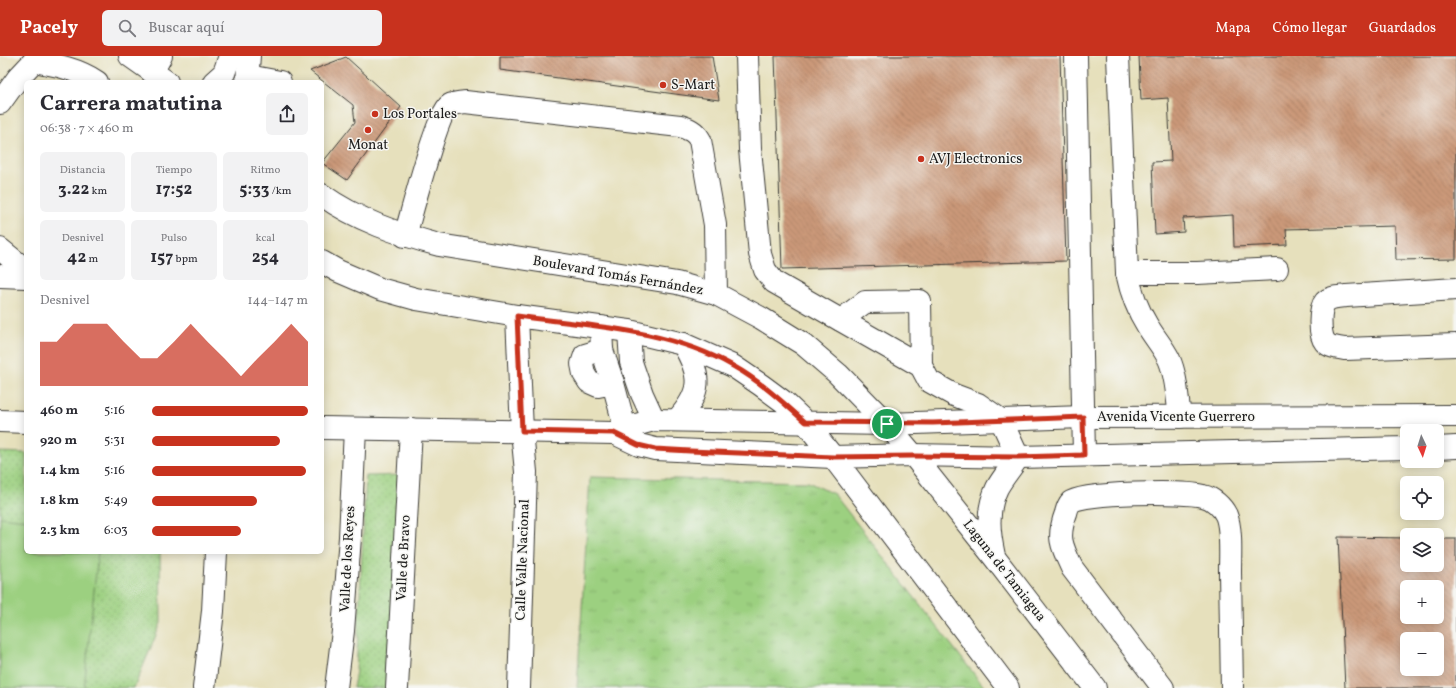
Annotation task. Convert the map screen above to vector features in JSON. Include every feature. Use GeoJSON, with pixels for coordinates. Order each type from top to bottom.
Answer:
{"type":"FeatureCollection","features":[{"type":"Feature","properties":{"kind":"main road"},"geometry":{"type":"LineString","coordinates":[[130,56],[160,70]]}},
{"type":"Feature","properties":{"kind":"main road"},"geometry":{"type":"LineString","coordinates":[[216,80],[224,73],[230,56]]}},
{"type":"Feature","properties":{"kind":"main road"},"geometry":{"type":"LineString","coordinates":[[747,56],[750,149],[760,254],[765,270],[774,282],[921,366]]}},
{"type":"Feature","properties":{"kind":"main road"},"geometry":{"type":"LineString","coordinates":[[1076,56],[1084,455]]}},
{"type":"Feature","properties":{"kind":"main road"},"geometry":{"type":"LineString","coordinates":[[1118,56],[1127,273],[1130,289],[1136,304],[1147,325],[1169,359],[1174,373],[1180,417]]}},
{"type":"Feature","properties":{"kind":"main road"},"geometry":{"type":"LineString","coordinates":[[31,59],[61,80]]}},
{"type":"Feature","properties":{"kind":"main road"},"geometry":{"type":"LineString","coordinates":[[31,59],[62,66],[94,80]]}},
{"type":"Feature","properties":{"kind":"main road"},"geometry":{"type":"LineString","coordinates":[[0,103],[31,59]]}},
{"type":"Feature","properties":{"kind":"main road"},"geometry":{"type":"LineString","coordinates":[[248,71],[274,80]]}},
{"type":"Feature","properties":{"kind":"main road"},"geometry":{"type":"LineString","coordinates":[[404,236],[435,135],[444,112],[450,105],[465,102],[680,126],[689,128],[696,132],[700,140],[715,225],[716,294]]}},
{"type":"Feature","properties":{"kind":"main road","name":"Boulevard Tomás Fernández"},"geometry":{"type":"LineString","coordinates":[[324,196],[365,220],[404,236],[439,245],[677,283],[716,294],[761,318],[803,344],[838,374],[887,424],[913,456]]}},
{"type":"Feature","properties":{"kind":"main road"},"geometry":{"type":"LineString","coordinates":[[0,249],[24,268]]}},
{"type":"Feature","properties":{"kind":"main road"},"geometry":{"type":"LineString","coordinates":[[324,263],[338,271],[380,289],[416,299],[517,316],[629,331],[683,344],[733,366],[784,402],[805,422],[1008,688]]}},
{"type":"Feature","properties":{"kind":"main road"},"geometry":{"type":"LineString","coordinates":[[1127,273],[1197,273],[1277,269]]}},
{"type":"Feature","properties":{"kind":"main road"},"geometry":{"type":"LineString","coordinates":[[0,276],[24,277]]}},
{"type":"Feature","properties":{"kind":"main road"},"geometry":{"type":"LineString","coordinates":[[1456,289],[1331,298],[1324,303],[1320,328],[1325,342],[1336,348],[1345,349],[1456,345]]}},
{"type":"Feature","properties":{"kind":"main road"},"geometry":{"type":"LineString","coordinates":[[841,320],[865,302],[920,301],[921,366],[929,381],[954,395],[978,404],[1001,420],[1018,457]]}},
{"type":"Feature","properties":{"kind":"main road","name":"Calle Valle Nacional"},"geometry":{"type":"LineString","coordinates":[[517,316],[522,431],[526,472],[519,688]]}},
{"type":"Feature","properties":{"kind":"main road"},"geometry":{"type":"LineString","coordinates":[[601,327],[602,350],[585,354],[582,364],[584,374],[589,382],[598,386],[613,384],[620,430]]}},
{"type":"Feature","properties":{"kind":"main road"},"geometry":{"type":"LineString","coordinates":[[629,331],[631,362],[642,394],[654,420]]}},
{"type":"Feature","properties":{"kind":"main road"},"geometry":{"type":"LineString","coordinates":[[676,420],[687,408],[694,395],[697,385],[694,364],[683,344]]}},
{"type":"Feature","properties":{"kind":"main road","name":"Avenida Vicente Guerrero"},"geometry":{"type":"LineString","coordinates":[[620,430],[654,420],[887,424],[1083,417],[1456,416]]}},
{"type":"Feature","properties":{"kind":"main road"},"geometry":{"type":"LineString","coordinates":[[0,421],[24,422]]}},
{"type":"Feature","properties":{"kind":"main road"},"geometry":{"type":"LineString","coordinates":[[324,428],[522,431],[620,430],[638,445],[655,449],[833,457],[1018,457],[1400,448]]}},
{"type":"Feature","properties":{"kind":"main road","name":"Valle de los Reyes"},"geometry":{"type":"LineString","coordinates":[[336,688],[343,631],[350,537],[355,429]]}},
{"type":"Feature","properties":{"kind":"main road","name":"Valle de Bravo"},"geometry":{"type":"LineString","coordinates":[[397,688],[411,429]]}},
{"type":"Feature","properties":{"kind":"main road"},"geometry":{"type":"LineString","coordinates":[[1444,448],[1456,447]]}},
{"type":"Feature","properties":{"kind":"main road","name":"Laguna de Tamiagua"},"geometry":{"type":"LineString","coordinates":[[913,456],[994,557],[1095,688]]}},
{"type":"Feature","properties":{"kind":"main road"},"geometry":{"type":"LineString","coordinates":[[994,557],[989,533],[990,512],[997,488],[1018,457]]}},
{"type":"Feature","properties":{"kind":"main road"},"geometry":{"type":"LineString","coordinates":[[1163,688],[1076,574],[1064,552],[1060,536],[1062,522],[1068,506],[1072,501],[1082,498],[1123,494],[1176,493],[1204,496],[1222,508],[1227,517],[1230,546],[1232,688]]}},
{"type":"Feature","properties":{"kind":"main road"},"geometry":{"type":"LineString","coordinates":[[204,688],[213,611],[216,554]]}},
{"type":"Feature","properties":{"kind":"green space"},"geometry":{"type":"Polygon","coordinates":[[[0,452],[24,453],[24,554],[160,554],[161,623],[134,688],[0,688],[0,452]]]}},
{"type":"Feature","properties":{"kind":"green space"},"geometry":{"type":"Polygon","coordinates":[[[404,475],[392,688],[353,688],[356,671],[366,476],[404,475]]]}},
{"type":"Feature","properties":{"kind":"green space"},"geometry":{"type":"Polygon","coordinates":[[[590,477],[808,482],[834,494],[985,688],[577,688],[590,477]]]}},
{"type":"Feature","properties":{"kind":"green space"},"geometry":{"type":"Polygon","coordinates":[[[0,517],[24,520],[24,554],[98,554],[84,688],[0,688],[0,517]]]}},
{"type":"Feature","properties":{"kind":"building","name":"S-Mart"},"geometry":{"type":"Polygon","coordinates":[[[500,56],[712,56],[719,100],[500,70],[500,56]]]}},
{"type":"Feature","properties":{"kind":"building","name":"AVJ Electronics"},"geometry":{"type":"Polygon","coordinates":[[[775,56],[1060,56],[1066,261],[782,269],[775,56]]]}},
{"type":"Feature","properties":{"kind":"building"},"geometry":{"type":"Polygon","coordinates":[[[1139,56],[1456,56],[1456,259],[1396,260],[1395,226],[1286,229],[1287,245],[1234,247],[1233,215],[1183,218],[1184,232],[1155,234],[1152,162],[1171,161],[1168,98],[1141,100],[1139,56]]]}},
{"type":"Feature","properties":{"kind":"building","name":"Los Portales"},"geometry":{"type":"Polygon","coordinates":[[[346,57],[401,107],[347,180],[324,164],[324,161],[355,122],[353,105],[324,82],[324,80],[321,80],[310,71],[346,57]]]}},
{"type":"Feature","properties":{"kind":"building"},"geometry":{"type":"Polygon","coordinates":[[[1338,537],[1400,538],[1400,572],[1444,572],[1444,539],[1456,539],[1456,688],[1345,688],[1338,537]]]}},
{"type":"Feature","properties":{"kind":"place","name":"S-Mart"},"geometry":{"type":"Point","coordinates":[663,85]}},
{"type":"Feature","properties":{"kind":"place","name":"Los Portales"},"geometry":{"type":"Point","coordinates":[375,114]}},
{"type":"Feature","properties":{"kind":"place","name":"Monat"},"geometry":{"type":"Point","coordinates":[368,130]}},
{"type":"Feature","properties":{"kind":"place","name":"AVJ Electronics"},"geometry":{"type":"Point","coordinates":[921,159]}},
{"type":"Feature","properties":{"kind":"route"},"geometry":{"type":"LineString","coordinates":[[517,316],[647,334],[683,344],[733,366],[784,402],[805,422],[887,424],[1083,417],[1084,455],[1018,457],[833,457],[690,451],[655,449],[638,445],[614,433],[522,431],[517,316]]}}]}
